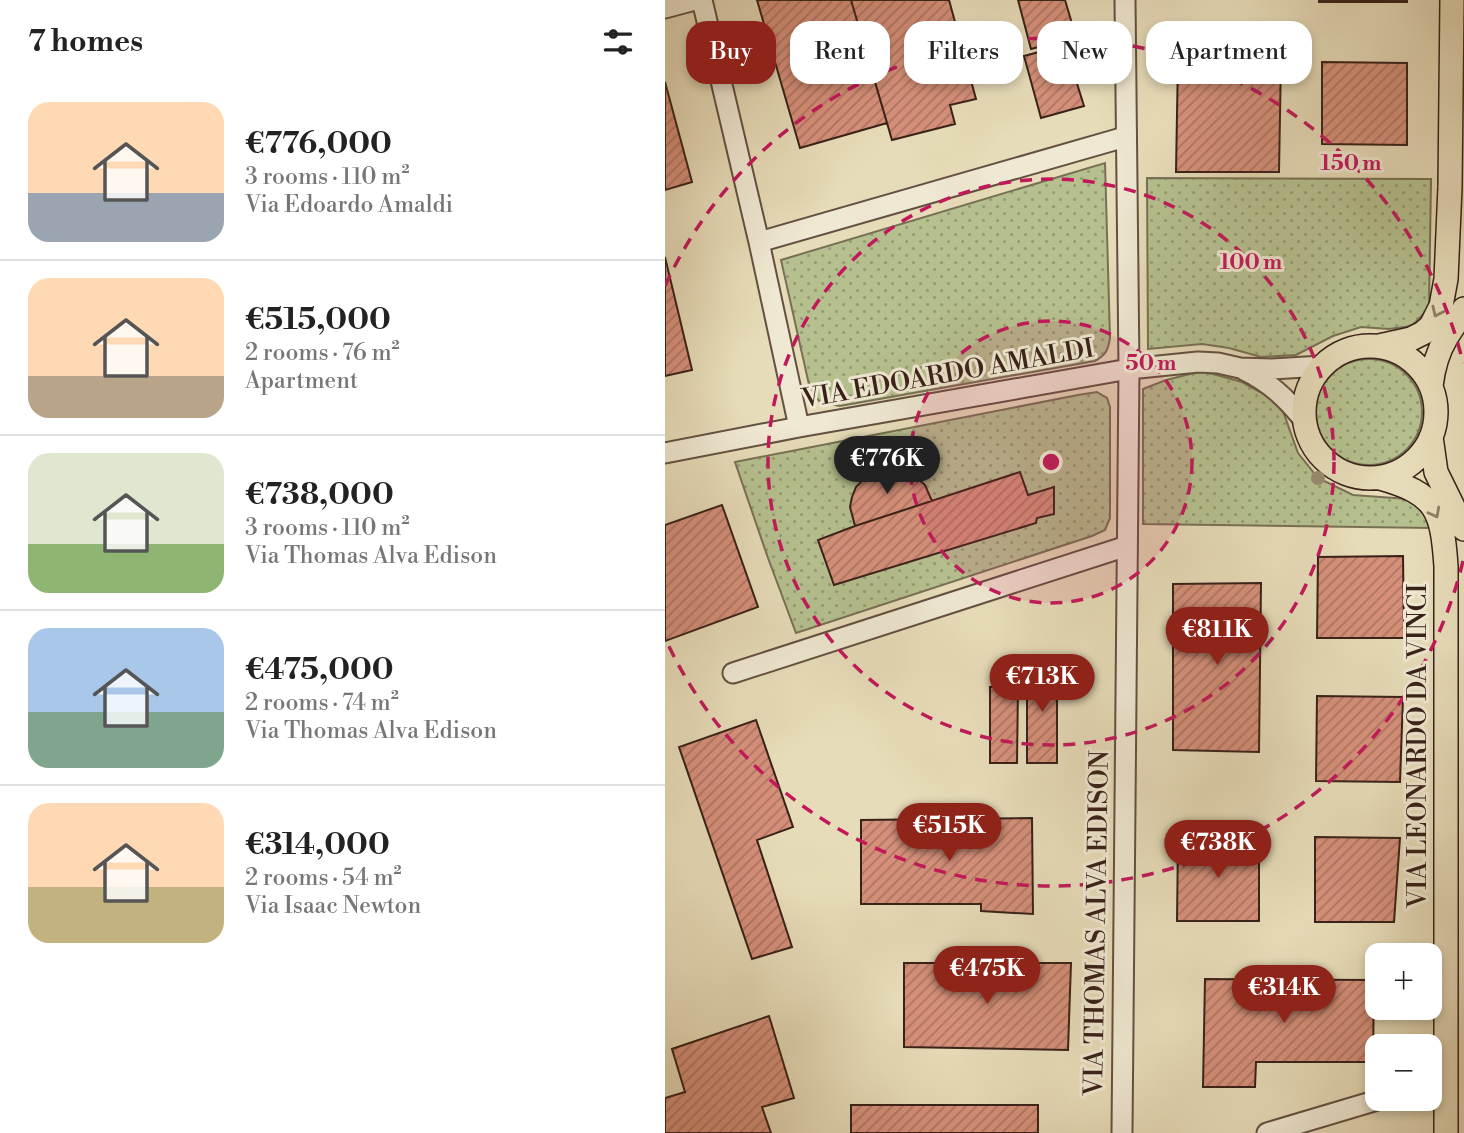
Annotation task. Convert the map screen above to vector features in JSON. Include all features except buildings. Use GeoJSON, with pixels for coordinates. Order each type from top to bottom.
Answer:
{"type":"FeatureCollection","features":[{"type":"Feature","properties":{"kind":"main road"},"geometry":{"type":"LineString","coordinates":[[1376,346],[1390,349],[1415,363],[1431,386],[1436,412],[1431,437],[1416,460],[1393,475],[1366,478],[1340,472],[1329,465],[1311,444],[1303,419],[1303,407],[1309,385],[1333,356],[1361,346],[1411,339],[1431,326],[1441,306],[1446,279],[1450,187],[1452,0]]}},
{"type":"Feature","properties":{"kind":"main road"},"geometry":{"type":"LineString","coordinates":[[1431,386],[1438,354],[1464,309]]}},
{"type":"Feature","properties":{"kind":"main road"},"geometry":{"type":"LineString","coordinates":[[1431,437],[1436,472],[1464,528]]}},
{"type":"Feature","properties":{"kind":"main road","name":"VIA LEONARDO DA VINCI"},"geometry":{"type":"LineString","coordinates":[[1380,478],[1414,490],[1430,502],[1439,516],[1444,534],[1446,566],[1439,1034]]}},
{"type":"Feature","properties":{"kind":"main road","name":"VIA LEONARDO DA VINCI"},"geometry":{"type":"LineString","coordinates":[[1442,1108],[1446,1133]]}},
{"type":"Feature","properties":{"kind":"street"},"geometry":{"type":"LineString","coordinates":[[665,8],[695,0]]}},
{"type":"Feature","properties":{"kind":"street"},"geometry":{"type":"LineString","coordinates":[[702,0],[799,427]]}},
{"type":"Feature","properties":{"kind":"street","name":"VIA THOMAS ALVA EDISON"},"geometry":{"type":"LineString","coordinates":[[1122,1133],[1129,369],[1125,0]]}},
{"type":"Feature","properties":{"kind":"street"},"geometry":{"type":"LineString","coordinates":[[759,242],[1125,137]]}},
{"type":"Feature","properties":{"kind":"street","name":"VIA EDOARDO AMALDI"},"geometry":{"type":"LineString","coordinates":[[665,453],[1129,369],[1198,362],[1240,368]]}},
{"type":"Feature","properties":{"kind":"street"},"geometry":{"type":"LineString","coordinates":[[1240,368],[1291,369],[1322,366]]}},
{"type":"Feature","properties":{"kind":"street"},"geometry":{"type":"LineString","coordinates":[[1240,368],[1271,385],[1303,419]]}},
{"type":"Feature","properties":{"kind":"street"},"geometry":{"type":"LineString","coordinates":[[733,673],[1127,546]]}},
{"type":"Feature","properties":{"kind":"street"},"geometry":{"type":"LineString","coordinates":[[1267,1133],[1365,1104]]}},
{"type":"Feature","properties":{"kind":"green space"},"geometry":{"type":"Polygon","coordinates":[[[1105,163],[1110,338],[1102,357],[1095,361],[840,406],[820,402],[810,389],[781,260],[1105,163]]]}},
{"type":"Feature","properties":{"kind":"green space"},"geometry":{"type":"Polygon","coordinates":[[[1147,178],[1431,179],[1429,308],[1412,326],[1389,329],[1361,327],[1333,336],[1296,355],[1261,357],[1202,344],[1148,349],[1147,178]]]}},
{"type":"Feature","properties":{"kind":"green space"},"geometry":{"type":"Polygon","coordinates":[[[1369,359],[1389,363],[1406,375],[1418,392],[1422,412],[1418,432],[1406,449],[1389,461],[1369,465],[1349,461],[1332,449],[1320,432],[1316,412],[1320,392],[1332,375],[1349,363],[1369,359]]]}},
{"type":"Feature","properties":{"kind":"green space"},"geometry":{"type":"Polygon","coordinates":[[[1202,371],[1242,382],[1280,403],[1298,453],[1318,478],[1353,495],[1408,499],[1426,511],[1432,528],[1143,524],[1143,389],[1202,371]]]}},
{"type":"Feature","properties":{"kind":"green space"},"geometry":{"type":"Polygon","coordinates":[[[1097,392],[1107,398],[1110,407],[1110,518],[1105,530],[796,633],[735,462],[1097,392]]]}}]}
